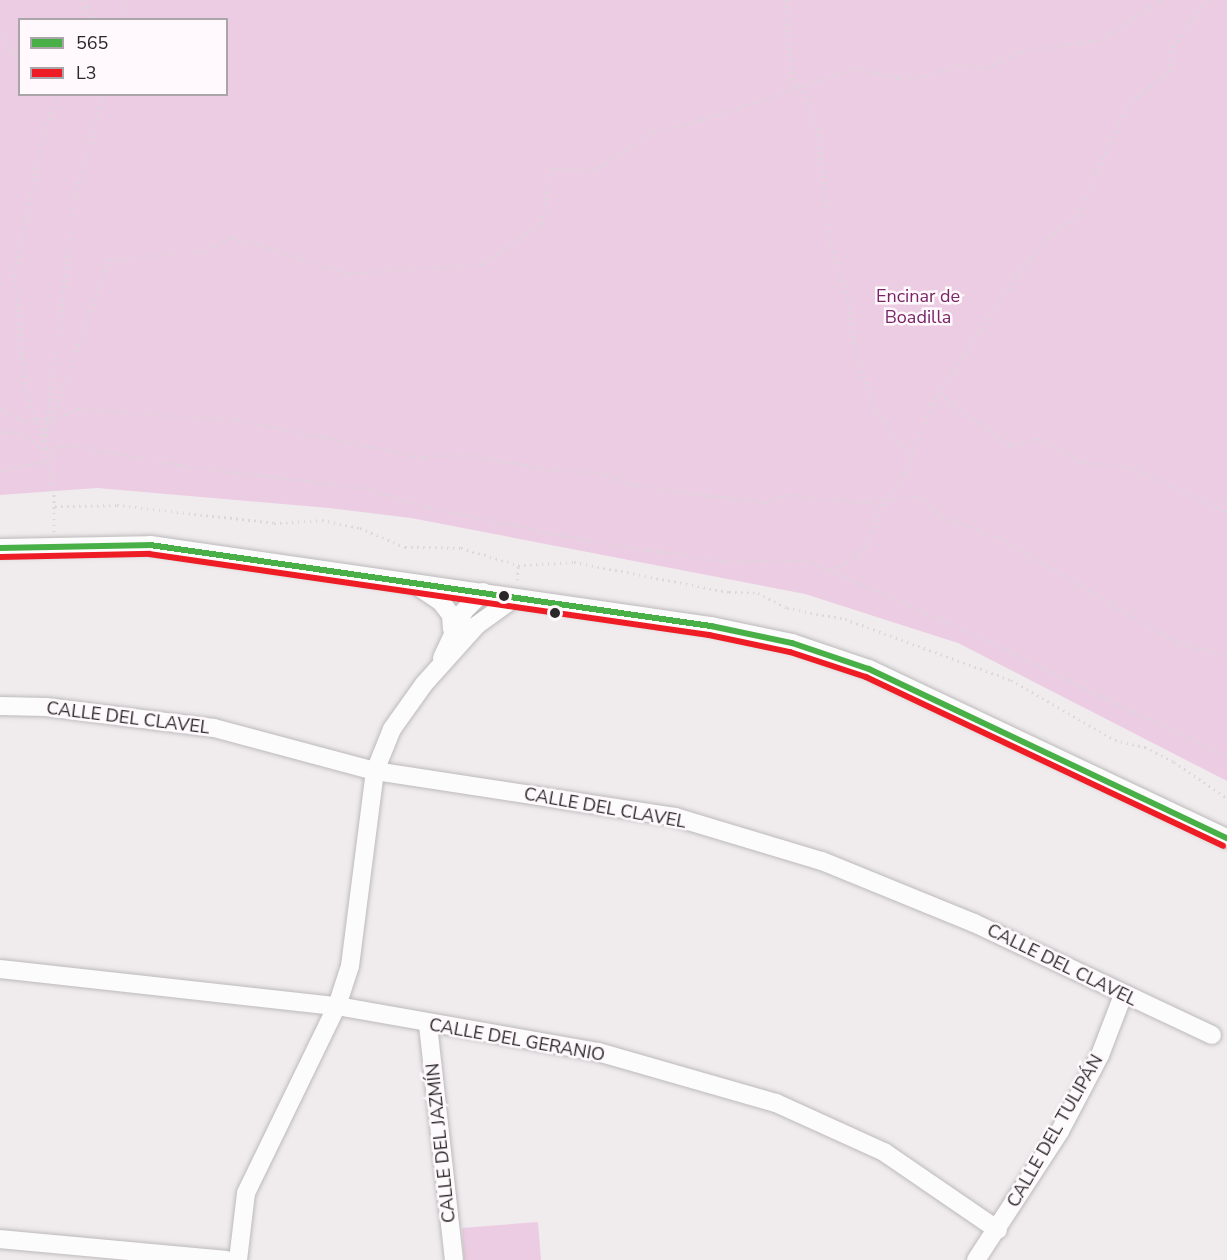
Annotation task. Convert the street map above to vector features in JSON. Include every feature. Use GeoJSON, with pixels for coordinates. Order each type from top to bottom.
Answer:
{"type":"FeatureCollection","features":[{"type":"Feature","properties":{"kind":"street"},"geometry":{"type":"LineString","coordinates":[[0,548],[54,544],[150,545],[711,626],[803,647],[869,669],[1227,838]]}},
{"type":"Feature","properties":{"kind":"street"},"geometry":{"type":"LineString","coordinates":[[410,581],[441,602],[451,615],[452,629]]}},
{"type":"Feature","properties":{"kind":"street"},"geometry":{"type":"LineString","coordinates":[[438,668],[452,629],[483,592]]}},
{"type":"Feature","properties":{"kind":"street"},"geometry":{"type":"LineString","coordinates":[[238,1260],[246,1193],[337,1006],[350,966],[375,771],[392,729],[438,668],[477,625],[513,599]]}},
{"type":"Feature","properties":{"kind":"street","name":"CALLE DEL CLAVEL"},"geometry":{"type":"LineString","coordinates":[[0,706],[214,728],[375,771],[675,817],[822,861],[974,922],[1123,995],[1212,1035]]}},
{"type":"Feature","properties":{"kind":"street","name":"CALLE DEL GERANIO"},"geometry":{"type":"LineString","coordinates":[[0,969],[337,1006],[428,1025],[598,1052],[776,1103],[884,1152],[998,1230]]}},
{"type":"Feature","properties":{"kind":"street","name":"CALLE DEL TULIPÁN"},"geometry":{"type":"LineString","coordinates":[[976,1260],[998,1230],[1100,1055],[1123,995]]}},
{"type":"Feature","properties":{"kind":"street","name":"CALLE DEL JAZMÍN"},"geometry":{"type":"LineString","coordinates":[[428,1025],[454,1260]]}},
{"type":"Feature","properties":{"kind":"street"},"geometry":{"type":"LineString","coordinates":[[0,1239],[226,1260]]}},
{"type":"Feature","properties":{"kind":"path"},"geometry":{"type":"LineString","coordinates":[[84,0],[84,18]]}},
{"type":"Feature","properties":{"kind":"path"},"geometry":{"type":"LineString","coordinates":[[84,0],[94,18]]}},
{"type":"Feature","properties":{"kind":"path"},"geometry":{"type":"LineString","coordinates":[[123,18],[128,0]]}},
{"type":"Feature","properties":{"kind":"path"},"geometry":{"type":"LineString","coordinates":[[786,0],[792,88]]}},
{"type":"Feature","properties":{"kind":"path"},"geometry":{"type":"LineString","coordinates":[[44,441],[109,260],[202,251],[233,237],[348,273],[482,264],[542,224],[551,169],[595,170],[654,131],[702,120],[855,68],[897,78],[926,76],[959,65],[987,68],[1017,52],[1100,40],[1162,0]]}},
{"type":"Feature","properties":{"kind":"path"},"geometry":{"type":"LineString","coordinates":[[829,571],[852,560],[868,543],[885,502],[912,457],[940,393],[1020,271],[1049,237],[1078,214],[1127,105],[1169,71],[1173,46],[1207,0]]}},
{"type":"Feature","properties":{"kind":"path"},"geometry":{"type":"LineString","coordinates":[[0,34],[18,57]]}},
{"type":"Feature","properties":{"kind":"path"},"geometry":{"type":"LineString","coordinates":[[801,85],[817,128],[831,245],[848,300],[857,359],[878,413],[912,457]]}},
{"type":"Feature","properties":{"kind":"path"},"geometry":{"type":"LineString","coordinates":[[54,544],[54,490],[44,441],[26,389],[14,275],[41,147],[57,96]]}},
{"type":"Feature","properties":{"kind":"path"},"geometry":{"type":"LineString","coordinates":[[44,441],[76,195],[102,96]]}},
{"type":"Feature","properties":{"kind":"path"},"geometry":{"type":"LineString","coordinates":[[940,393],[1009,445],[1041,439],[1084,463],[1130,467],[1225,511],[1227,498]]}},
{"type":"Feature","properties":{"kind":"path"},"geometry":{"type":"LineString","coordinates":[[0,410],[21,420],[53,418],[78,409],[172,412],[183,418],[237,420],[311,431],[421,457],[466,454],[552,470],[608,474],[632,485],[765,503],[785,495],[885,502],[919,496],[942,516],[1000,538],[1179,643],[1227,655]]}},
{"type":"Feature","properties":{"kind":"path"},"geometry":{"type":"LineString","coordinates":[[0,432],[22,434],[45,448],[60,446],[368,489],[430,508],[585,540],[724,561],[806,560],[939,618],[1227,756]]}},
{"type":"Feature","properties":{"kind":"path"},"geometry":{"type":"LineString","coordinates":[[0,471],[47,461],[60,446]]}},
{"type":"Feature","properties":{"kind":"path"},"geometry":{"type":"LineString","coordinates":[[517,580],[518,565]]}},
{"type":"Feature","properties":{"kind":"green space","name":"Encinar de Boadilla"},"geometry":{"type":"Polygon","coordinates":[[[0,0],[1227,0],[1227,781],[958,643],[805,594],[411,518],[329,508],[97,488],[0,495],[0,0]]]}},
{"type":"Feature","properties":{"kind":"green space"},"geometry":{"type":"Polygon","coordinates":[[[538,1222],[541,1260],[464,1260],[462,1228],[538,1222]]]}},
{"type":"Feature","properties":{"kind":"transit line","name":"565"},"geometry":{"type":"LineString","coordinates":[[0,548],[150,545],[711,626],[792,643],[869,669],[1227,838]]}},
{"type":"Feature","properties":{"kind":"transit line","name":"L3"},"geometry":{"type":"LineString","coordinates":[[0,557],[149,554],[709,635],[790,652],[866,677],[1223,846]]}}]}
